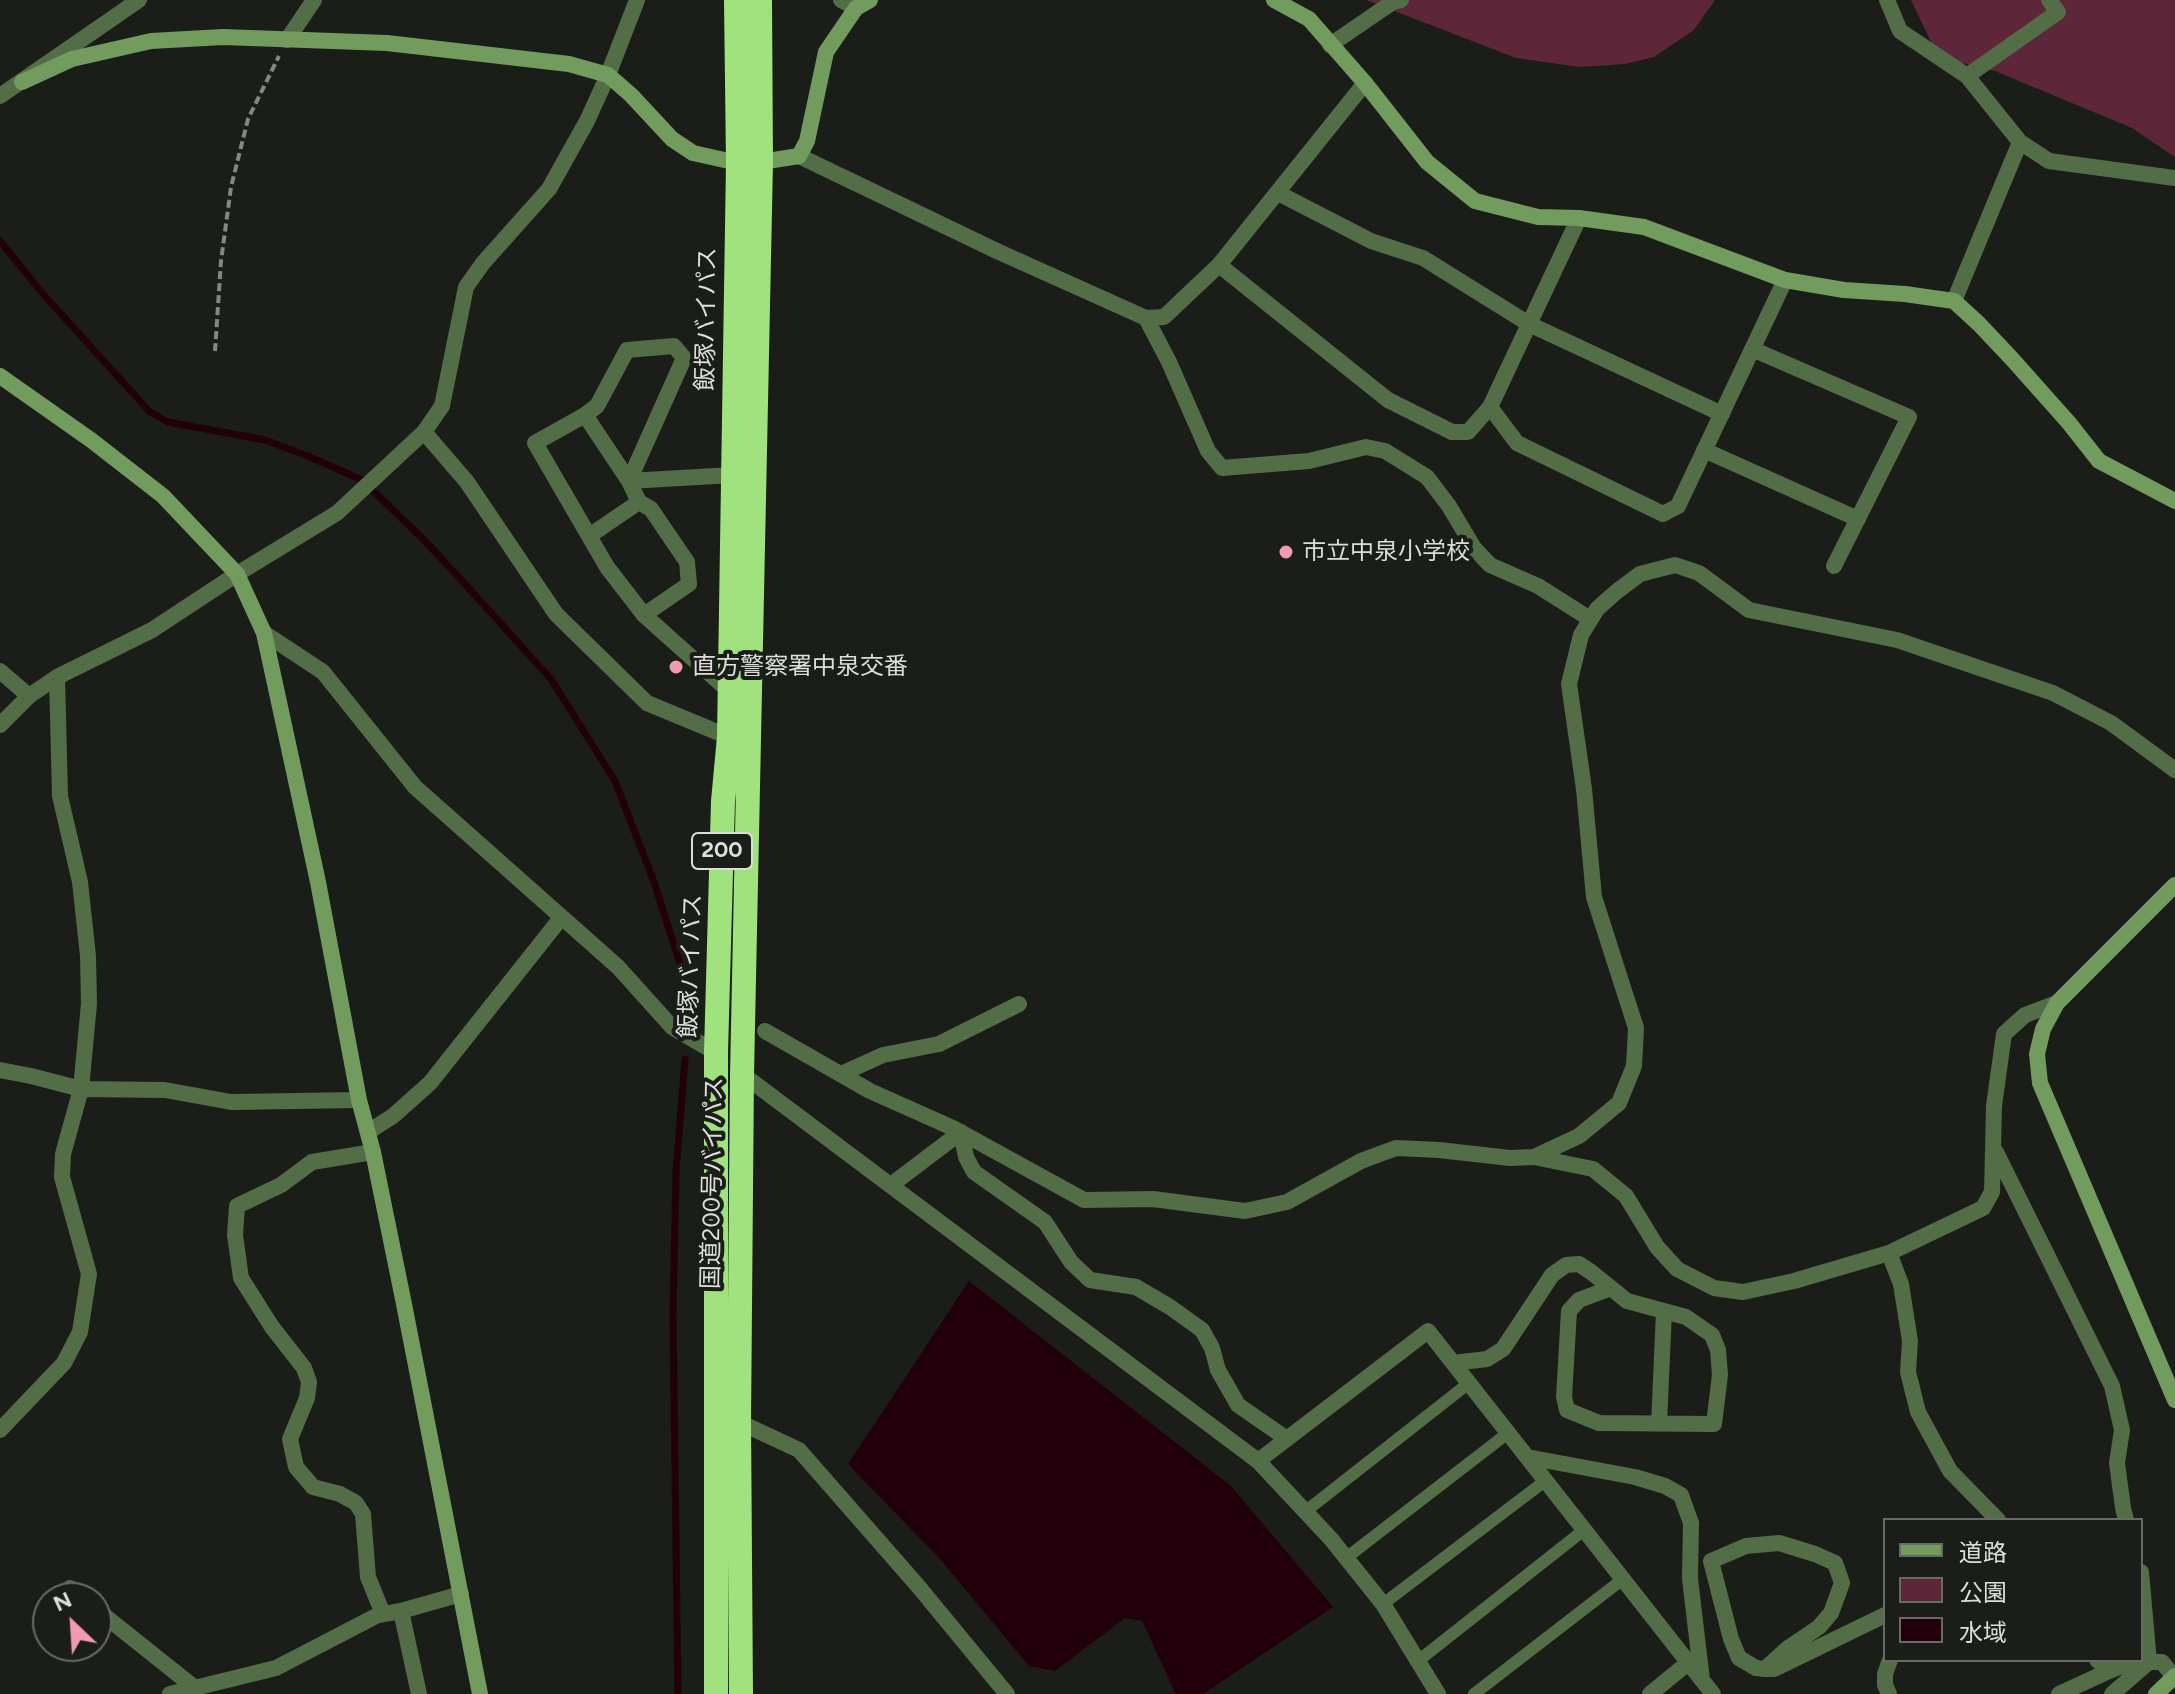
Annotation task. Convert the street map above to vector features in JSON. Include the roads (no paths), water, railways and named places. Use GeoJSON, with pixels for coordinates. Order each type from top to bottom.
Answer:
{"type":"FeatureCollection","features":[{"type":"Feature","properties":{"kind":"highway","name":"国道200号バイパス"},"geometry":{"type":"LineString","coordinates":[[741,1694],[739,1422],[749,162],[760,0]]}},
{"type":"Feature","properties":{"kind":"highway","name":"飯塚バイパス"},"geometry":{"type":"LineString","coordinates":[[716,1694],[716,1052],[723,801],[729,737],[732,475],[749,162],[736,4]]}},
{"type":"Feature","properties":{"kind":"street"},"geometry":{"type":"LineString","coordinates":[[0,96],[139,0]]}},
{"type":"Feature","properties":{"kind":"street"},"geometry":{"type":"LineString","coordinates":[[287,40],[314,0]]}},
{"type":"Feature","properties":{"kind":"street"},"geometry":{"type":"LineString","coordinates":[[0,725],[29,696],[57,677],[152,630],[337,513],[424,432],[442,406],[466,287],[483,263],[549,189],[587,121],[637,0]]}},
{"type":"Feature","properties":{"kind":"street"},"geometry":{"type":"LineString","coordinates":[[1274,0],[1309,19],[1365,83],[1427,162],[1475,201],[1538,217],[1579,218],[1644,227],[1785,280],[1844,290],[1954,301],[2013,360],[2099,461],[2175,501]]}},
{"type":"Feature","properties":{"kind":"street"},"geometry":{"type":"LineString","coordinates":[[1330,45],[1393,2],[1401,0]]}},
{"type":"Feature","properties":{"kind":"street"},"geometry":{"type":"LineString","coordinates":[[1887,0],[1900,31],[1967,76],[2020,142],[2049,161],[2175,178]]}},
{"type":"Feature","properties":{"kind":"street"},"geometry":{"type":"LineString","coordinates":[[1967,76],[2058,12],[2049,0]]}},
{"type":"Feature","properties":{"kind":"street"},"geometry":{"type":"LineString","coordinates":[[799,156],[807,141],[826,52],[856,3]]}},
{"type":"Feature","properties":{"kind":"street"},"geometry":{"type":"LineString","coordinates":[[22,82],[72,59],[151,41],[223,37],[387,43],[569,64],[608,75],[672,139],[693,153],[749,162],[799,156],[1146,318],[1164,317],[1219,265],[1365,83]]}},
{"type":"Feature","properties":{"kind":"street"},"geometry":{"type":"LineString","coordinates":[[1954,301],[2020,142]]}},
{"type":"Feature","properties":{"kind":"street"},"geometry":{"type":"LineString","coordinates":[[1278,193],[1371,241],[1423,258],[1529,324],[1722,414]]}},
{"type":"Feature","properties":{"kind":"street"},"geometry":{"type":"LineString","coordinates":[[1219,265],[1388,400],[1452,432],[1468,432],[1490,407],[1579,218]]}},
{"type":"Feature","properties":{"kind":"street"},"geometry":{"type":"LineString","coordinates":[[1490,407],[1517,443],[1663,514],[1678,506],[1785,280]]}},
{"type":"Feature","properties":{"kind":"street"},"geometry":{"type":"LineString","coordinates":[[1146,318],[1208,451],[1222,468],[1309,461],[1366,447],[1385,451],[1427,477],[1474,548],[1490,565],[1538,586],[1590,619]]}},
{"type":"Feature","properties":{"kind":"street"},"geometry":{"type":"LineString","coordinates":[[629,481],[684,358],[674,346],[627,350],[597,406],[535,443],[607,567],[644,615],[729,691]]}},
{"type":"Feature","properties":{"kind":"street"},"geometry":{"type":"LineString","coordinates":[[1752,349],[1909,417],[1834,566]]}},
{"type":"Feature","properties":{"kind":"street"},"geometry":{"type":"LineString","coordinates":[[0,376],[91,440],[163,496],[237,574],[264,633],[313,854],[359,1100],[373,1152],[480,1694]]}},
{"type":"Feature","properties":{"kind":"street"},"geometry":{"type":"LineString","coordinates":[[585,415],[629,481],[639,502],[651,509],[687,562],[689,584],[644,615]]}},
{"type":"Feature","properties":{"kind":"street"},"geometry":{"type":"LineString","coordinates":[[424,432],[467,482],[556,614],[647,703],[729,737]]}},
{"type":"Feature","properties":{"kind":"street"},"geometry":{"type":"LineString","coordinates":[[1704,450],[1858,519]]}},
{"type":"Feature","properties":{"kind":"street"},"geometry":{"type":"LineString","coordinates":[[629,481],[732,475]]}},
{"type":"Feature","properties":{"kind":"street"},"geometry":{"type":"LineString","coordinates":[[589,536],[639,502]]}},
{"type":"Feature","properties":{"kind":"street"},"geometry":{"type":"LineString","coordinates":[[1534,1157],[1579,1136],[1619,1103],[1634,1066],[1636,1028],[1594,897],[1584,789],[1569,684],[1581,635],[1590,619],[1597,609],[1640,574],[1675,565],[1699,573],[1749,610],[1897,640],[2053,693],[2111,723],[2175,770]]}},
{"type":"Feature","properties":{"kind":"street"},"geometry":{"type":"LineString","coordinates":[[264,633],[323,672],[415,787],[618,967],[672,1027],[716,1052],[742,1075],[1258,1461],[1306,1511],[1383,1604],[1438,1694]]}},
{"type":"Feature","properties":{"kind":"street"},"geometry":{"type":"LineString","coordinates":[[0,671],[29,696]]}},
{"type":"Feature","properties":{"kind":"street"},"geometry":{"type":"LineString","coordinates":[[0,1430],[64,1363],[80,1332],[89,1274],[62,1177],[63,1154],[81,1089],[89,1004],[88,956],[80,882],[60,796],[57,677]]}},
{"type":"Feature","properties":{"kind":"street"},"geometry":{"type":"LineString","coordinates":[[2175,885],[2057,1003],[2043,1029],[2037,1054],[2040,1083],[2175,1400]]}},
{"type":"Feature","properties":{"kind":"street"},"geometry":{"type":"LineString","coordinates":[[368,1132],[393,1116],[430,1083],[561,918]]}},
{"type":"Feature","properties":{"kind":"street"},"geometry":{"type":"LineString","coordinates":[[765,1031],[870,1091],[961,1132],[1084,1200],[1153,1199],[1245,1211],[1287,1202],[1361,1161],[1396,1148],[1510,1158],[1534,1157],[1593,1169],[1626,1196],[1657,1247],[1677,1269],[1714,1288],[1743,1292],[1889,1253],[1983,1208],[1992,1192],[1994,1106],[2004,1034],[2025,1015],[2057,1003]]}},
{"type":"Feature","properties":{"kind":"street"},"geometry":{"type":"LineString","coordinates":[[841,1074],[883,1055],[939,1044],[1019,1004]]}},
{"type":"Feature","properties":{"kind":"street"},"geometry":{"type":"LineString","coordinates":[[0,1070],[81,1089],[165,1090],[231,1102],[359,1100]]}},
{"type":"Feature","properties":{"kind":"street"},"geometry":{"type":"LineString","coordinates":[[891,1185],[961,1132]]}},
{"type":"Feature","properties":{"kind":"street"},"geometry":{"type":"LineString","coordinates":[[961,1132],[966,1157],[974,1172],[1045,1222],[1071,1262],[1090,1280],[1136,1287],[1202,1330],[1212,1348],[1218,1370],[1238,1405],[1287,1439]]}},
{"type":"Feature","properties":{"kind":"street"},"geometry":{"type":"LineString","coordinates":[[1993,1147],[2112,1386],[2122,1430],[2117,1463],[2126,1518]]}},
{"type":"Feature","properties":{"kind":"street"},"geometry":{"type":"LineString","coordinates":[[373,1152],[312,1162],[281,1185],[237,1206],[235,1235],[241,1278],[272,1327],[304,1368],[309,1382],[307,1398],[290,1439],[296,1467],[313,1487],[340,1494],[356,1503],[363,1514],[368,1577],[383,1614]]}},
{"type":"Feature","properties":{"kind":"street"},"geometry":{"type":"LineString","coordinates":[[1889,1253],[1901,1284],[1910,1341],[1908,1372],[1918,1412],[1950,1471],[1996,1518]]}},
{"type":"Feature","properties":{"kind":"street"},"geometry":{"type":"LineString","coordinates":[[1453,1363],[1487,1359],[1503,1349],[1552,1275],[1566,1265],[1579,1264],[1611,1288],[1627,1301],[1686,1317],[1712,1335],[1718,1350],[1720,1375],[1714,1424],[1599,1423],[1567,1410],[1564,1397],[1569,1311],[1579,1300],[1611,1288]]}},
{"type":"Feature","properties":{"kind":"street"},"geometry":{"type":"LineString","coordinates":[[1659,1424],[1664,1311]]}},
{"type":"Feature","properties":{"kind":"street"},"geometry":{"type":"LineString","coordinates":[[1258,1461],[1428,1331],[1708,1688]]}},
{"type":"Feature","properties":{"kind":"street"},"geometry":{"type":"LineString","coordinates":[[739,1422],[799,1450],[1007,1694]]}},
{"type":"Feature","properties":{"kind":"street"},"geometry":{"type":"LineString","coordinates":[[1527,1457],[1635,1477],[1665,1486],[1681,1495],[1691,1523],[1690,1579],[1708,1688]]}},
{"type":"Feature","properties":{"kind":"street"},"geometry":{"type":"LineString","coordinates":[[1691,1557],[1711,1561],[1746,1546],[1779,1543],[1835,1563],[1842,1583],[1831,1613],[1819,1627],[1788,1648],[1765,1669]]}},
{"type":"Feature","properties":{"kind":"street"},"geometry":{"type":"LineString","coordinates":[[1711,1561],[1731,1639],[1739,1658],[1756,1668],[1774,1669],[1883,1616]]}},
{"type":"Feature","properties":{"kind":"street"},"geometry":{"type":"LineString","coordinates":[[170,1694],[276,1668],[378,1615],[461,1594]]}},
{"type":"Feature","properties":{"kind":"street"},"geometry":{"type":"LineString","coordinates":[[2143,1594],[2149,1662]]}},
{"type":"Feature","properties":{"kind":"street"},"geometry":{"type":"LineString","coordinates":[[401,1611],[419,1694]]}},
{"type":"Feature","properties":{"kind":"street"},"geometry":{"type":"LineString","coordinates":[[112,1622],[195,1688]]}},
{"type":"Feature","properties":{"kind":"street"},"geometry":{"type":"LineString","coordinates":[[1889,1662],[1885,1674],[1889,1694]]}},
{"type":"Feature","properties":{"kind":"street"},"geometry":{"type":"LineString","coordinates":[[2059,1694],[2103,1666],[2128,1662]]}},
{"type":"Feature","properties":{"kind":"street"},"geometry":{"type":"LineString","coordinates":[[2143,1662],[2162,1662],[2175,1676],[2156,1694]]}},
{"type":"Feature","properties":{"kind":"street"},"geometry":{"type":"LineString","coordinates":[[2112,1694],[2149,1662]]}},
{"type":"Feature","properties":{"kind":"street"},"geometry":{"type":"LineString","coordinates":[[1650,1694],[1688,1663]]}},
{"type":"Feature","properties":{"kind":"lane"},"geometry":{"type":"LineString","coordinates":[[1306,1511],[1469,1383]]}},
{"type":"Feature","properties":{"kind":"lane"},"geometry":{"type":"LineString","coordinates":[[1346,1558],[1508,1433]]}},
{"type":"Feature","properties":{"kind":"lane"},"geometry":{"type":"LineString","coordinates":[[1383,1604],[1545,1481]]}},
{"type":"Feature","properties":{"kind":"lane"},"geometry":{"type":"LineString","coordinates":[[1418,1661],[1584,1530]]}},
{"type":"Feature","properties":{"kind":"lane"},"geometry":{"type":"LineString","coordinates":[[1474,1694],[1623,1579]]}},
{"type":"Feature","properties":{"kind":"water"},"geometry":{"type":"Polygon","coordinates":[[[969,1281],[1231,1486],[1333,1607],[1203,1694],[1176,1694],[1142,1621],[1125,1618],[1055,1671],[1029,1666],[941,1560],[848,1464],[969,1281]]]}},
{"type":"Feature","properties":{"kind":"waterway"},"geometry":{"type":"LineString","coordinates":[[0,241],[43,294],[150,412],[168,422],[265,440],[362,480],[454,572],[551,679],[615,781],[654,882],[685,979]]}},
{"type":"Feature","properties":{"kind":"waterway"},"geometry":{"type":"LineString","coordinates":[[678,1694],[673,1315],[676,1172],[685,1059]]}},
{"type":"Feature","properties":{"kind":"place","name":"市立中泉小学校"},"geometry":{"type":"Point","coordinates":[1286,552]}},
{"type":"Feature","properties":{"kind":"place","name":"直方警察署中泉交番"},"geometry":{"type":"Point","coordinates":[676,667]}}]}
